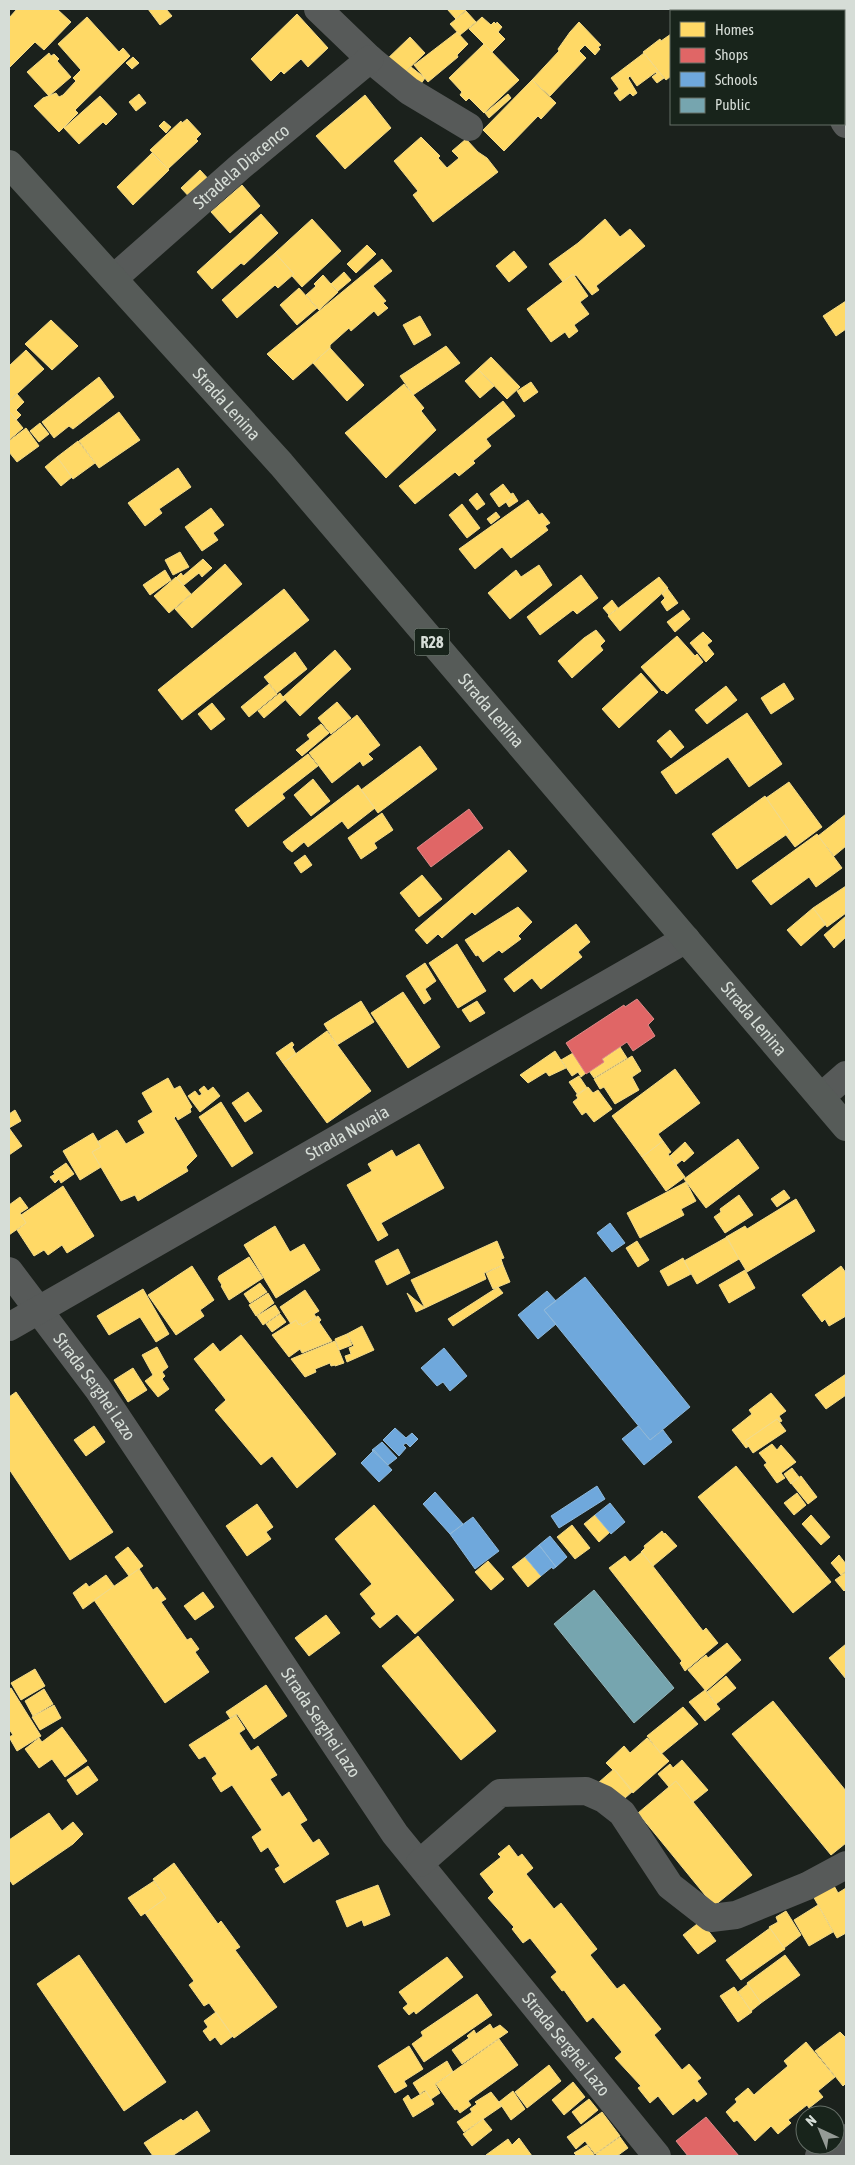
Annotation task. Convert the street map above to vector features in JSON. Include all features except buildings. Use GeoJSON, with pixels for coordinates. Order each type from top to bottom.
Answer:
{"type":"FeatureCollection","features":[{"type":"Feature","properties":{"kind":"main road","name":"Strada Lenina"},"geometry":{"type":"LineString","coordinates":[[9,164],[114,278],[287,472],[846,1127]]}},
{"type":"Feature","properties":{"kind":"street"},"geometry":{"type":"LineString","coordinates":[[318,9],[370,59],[410,91],[469,127]]}},
{"type":"Feature","properties":{"kind":"street","name":"Stradela Diacenco"},"geometry":{"type":"LineString","coordinates":[[114,278],[241,166],[370,59]]}},
{"type":"Feature","properties":{"kind":"street","name":"Strada Novaia"},"geometry":{"type":"LineString","coordinates":[[9,1327],[686,939]]}},
{"type":"Feature","properties":{"kind":"street"},"geometry":{"type":"LineString","coordinates":[[821,1097],[846,1075]]}},
{"type":"Feature","properties":{"kind":"street","name":"Strada Serghei Lazo"},"geometry":{"type":"LineString","coordinates":[[9,1272],[98,1389],[395,1834],[657,2156]]}},
{"type":"Feature","properties":{"kind":"street"},"geometry":{"type":"LineString","coordinates":[[420,1863],[500,1793],[586,1790],[604,1799],[622,1813],[670,1886],[711,1918],[736,1915],[807,1886],[846,1865]]}}]}
